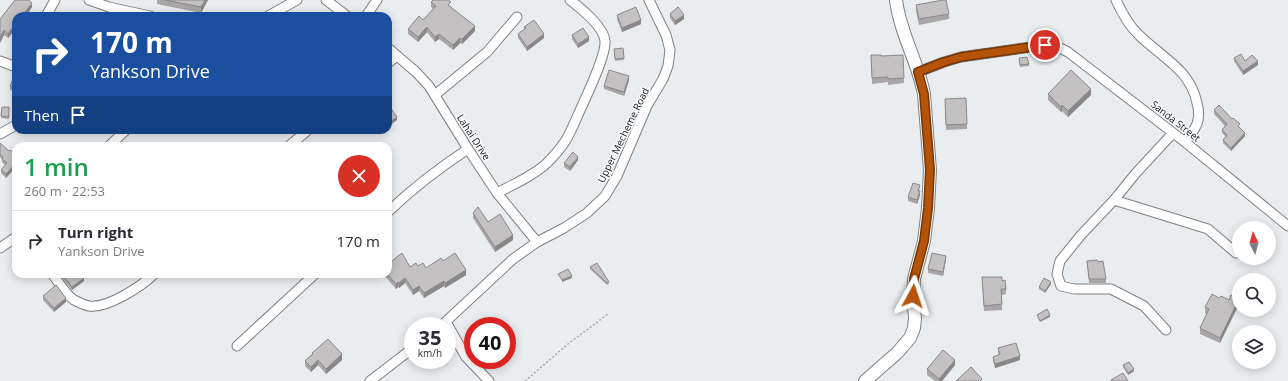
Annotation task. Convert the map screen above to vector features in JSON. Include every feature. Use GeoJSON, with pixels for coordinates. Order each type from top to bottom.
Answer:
{"type":"FeatureCollection","features":[{"type":"Feature","properties":{"kind":"street"},"geometry":{"type":"LineString","coordinates":[[48,12],[55,0]]}},
{"type":"Feature","properties":{"kind":"street"},"geometry":{"type":"LineString","coordinates":[[89,0],[109,7],[132,12]]}},
{"type":"Feature","properties":{"kind":"street"},"geometry":{"type":"LineString","coordinates":[[275,12],[297,0]]}},
{"type":"Feature","properties":{"kind":"street"},"geometry":{"type":"LineString","coordinates":[[326,0],[342,12]]}},
{"type":"Feature","properties":{"kind":"street"},"geometry":{"type":"LineString","coordinates":[[369,12],[377,0]]}},
{"type":"Feature","properties":{"kind":"street"},"geometry":{"type":"LineString","coordinates":[[497,193],[527,177],[546,164],[557,152],[572,130],[595,75],[605,41],[601,29],[570,0]]}},
{"type":"Feature","properties":{"kind":"street","name":"Upper Mecheme Road"},"geometry":{"type":"LineString","coordinates":[[451,317],[489,280],[514,259],[537,242],[564,228],[587,213],[605,196],[617,176],[647,106],[663,79],[668,66],[670,50],[666,35],[649,0]]}},
{"type":"Feature","properties":{"kind":"street"},"geometry":{"type":"LineString","coordinates":[[865,381],[897,353],[910,338],[914,328],[914,279],[925,234],[928,208],[930,170],[924,94],[918,72],[902,30],[896,0]]}},
{"type":"Feature","properties":{"kind":"street"},"geometry":{"type":"LineString","coordinates":[[1116,0],[1129,24],[1139,35],[1177,66],[1187,78],[1196,96],[1199,111],[1197,124],[1185,142]]}},
{"type":"Feature","properties":{"kind":"street"},"geometry":{"type":"LineString","coordinates":[[435,95],[488,52],[517,17]]}},
{"type":"Feature","properties":{"kind":"street","name":"Sanda Street"},"geometry":{"type":"LineString","coordinates":[[918,72],[961,57],[1045,45],[1058,47],[1068,52],[1174,133],[1288,226]]}},
{"type":"Feature","properties":{"kind":"street","name":"Lahai Drive"},"geometry":{"type":"LineString","coordinates":[[392,52],[416,72],[429,86],[497,193],[537,242]]}},
{"type":"Feature","properties":{"kind":"street"},"geometry":{"type":"LineString","coordinates":[[392,60],[397,56]]}},
{"type":"Feature","properties":{"kind":"street"},"geometry":{"type":"LineString","coordinates":[[0,61],[12,66]]}},
{"type":"Feature","properties":{"kind":"street"},"geometry":{"type":"LineString","coordinates":[[0,134],[12,127]]}},
{"type":"Feature","properties":{"kind":"street"},"geometry":{"type":"LineString","coordinates":[[1166,330],[1144,306],[1111,288],[1074,289],[1061,286],[1057,274],[1060,261],[1081,235],[1114,200],[1136,172],[1174,133]]}},
{"type":"Feature","properties":{"kind":"street"},"geometry":{"type":"LineString","coordinates":[[113,142],[122,134]]}},
{"type":"Feature","properties":{"kind":"street"},"geometry":{"type":"LineString","coordinates":[[294,142],[303,134]]}},
{"type":"Feature","properties":{"kind":"street"},"geometry":{"type":"LineString","coordinates":[[392,208],[408,193],[446,163],[468,149]]}},
{"type":"Feature","properties":{"kind":"street"},"geometry":{"type":"LineString","coordinates":[[1114,200],[1208,229],[1232,250]]}},
{"type":"Feature","properties":{"kind":"street"},"geometry":{"type":"LineString","coordinates":[[0,248],[12,240]]}},
{"type":"Feature","properties":{"kind":"street"},"geometry":{"type":"LineString","coordinates":[[55,278],[73,299],[89,306],[105,304],[118,299],[149,278]]}},
{"type":"Feature","properties":{"kind":"street"},"geometry":{"type":"LineString","coordinates":[[237,346],[311,278]]}},
{"type":"Feature","properties":{"kind":"street"},"geometry":{"type":"LineString","coordinates":[[456,342],[466,357],[489,381]]}},
{"type":"Feature","properties":{"kind":"street"},"geometry":{"type":"LineString","coordinates":[[370,381],[404,355]]}},
{"type":"Feature","properties":{"kind":"path"},"geometry":{"type":"LineString","coordinates":[[525,381],[568,344],[608,314]]}},
{"type":"Feature","properties":{"kind":"building"},"geometry":{"type":"Polygon","coordinates":[[[15,0],[29,0],[32,3],[25,12],[12,12],[12,28],[8,34],[4,30],[0,38],[0,19],[15,0]]]}},
{"type":"Feature","properties":{"kind":"building"},"geometry":{"type":"Polygon","coordinates":[[[165,0],[205,0],[201,7],[165,0]]]}},
{"type":"Feature","properties":{"kind":"building"},"geometry":{"type":"Polygon","coordinates":[[[433,0],[448,0],[451,2],[448,5],[475,26],[462,39],[460,38],[453,45],[439,34],[435,37],[427,27],[418,37],[408,29],[419,16],[423,20],[436,6],[431,2],[433,0]]]}},
{"type":"Feature","properties":{"kind":"building"},"geometry":{"type":"Polygon","coordinates":[[[946,0],[949,14],[919,19],[916,5],[946,0]]]}},
{"type":"Feature","properties":{"kind":"building"},"geometry":{"type":"Polygon","coordinates":[[[636,7],[641,20],[622,28],[617,15],[636,7]]]}},
{"type":"Feature","properties":{"kind":"building"},"geometry":{"type":"Polygon","coordinates":[[[678,7],[684,15],[675,21],[670,14],[678,7]]]}},
{"type":"Feature","properties":{"kind":"building"},"geometry":{"type":"Polygon","coordinates":[[[534,20],[544,34],[527,47],[518,34],[526,28],[524,27],[534,20]]]}},
{"type":"Feature","properties":{"kind":"building"},"geometry":{"type":"Polygon","coordinates":[[[583,28],[589,37],[578,44],[572,35],[583,28]]]}},
{"type":"Feature","properties":{"kind":"building"},"geometry":{"type":"Polygon","coordinates":[[[623,48],[624,58],[615,59],[614,49],[623,48]]]}},
{"type":"Feature","properties":{"kind":"building"},"geometry":{"type":"Polygon","coordinates":[[[1241,54],[1245,61],[1252,55],[1258,61],[1243,71],[1234,58],[1241,54]]]}},
{"type":"Feature","properties":{"kind":"building"},"geometry":{"type":"Polygon","coordinates":[[[871,55],[903,55],[904,78],[872,78],[871,55]]]}},
{"type":"Feature","properties":{"kind":"building"},"geometry":{"type":"Polygon","coordinates":[[[1027,57],[1029,64],[1020,65],[1019,58],[1027,57]]]}},
{"type":"Feature","properties":{"kind":"building"},"geometry":{"type":"Polygon","coordinates":[[[609,70],[629,76],[624,92],[604,86],[609,70]]]}},
{"type":"Feature","properties":{"kind":"building"},"geometry":{"type":"Polygon","coordinates":[[[1071,70],[1091,89],[1068,111],[1062,105],[1061,107],[1048,94],[1071,70]]]}},
{"type":"Feature","properties":{"kind":"building"},"geometry":{"type":"Polygon","coordinates":[[[966,98],[967,124],[946,125],[945,99],[966,98]]]}},
{"type":"Feature","properties":{"kind":"building"},"geometry":{"type":"Polygon","coordinates":[[[1219,105],[1232,119],[1233,118],[1240,124],[1238,126],[1245,133],[1231,148],[1223,140],[1227,135],[1222,130],[1227,124],[1214,110],[1219,105]]]}},
{"type":"Feature","properties":{"kind":"building"},"geometry":{"type":"Polygon","coordinates":[[[2,107],[9,107],[9,117],[1,116],[2,107]]]}},
{"type":"Feature","properties":{"kind":"building"},"geometry":{"type":"Polygon","coordinates":[[[392,110],[397,117],[392,121],[392,110]]]}},
{"type":"Feature","properties":{"kind":"building"},"geometry":{"type":"Polygon","coordinates":[[[0,143],[9,151],[12,152],[12,167],[6,174],[1,170],[7,163],[2,159],[3,157],[0,154],[0,143]]]}},
{"type":"Feature","properties":{"kind":"building"},"geometry":{"type":"Polygon","coordinates":[[[573,152],[578,157],[570,167],[564,163],[573,152]]]}},
{"type":"Feature","properties":{"kind":"building"},"geometry":{"type":"Polygon","coordinates":[[[913,183],[920,185],[917,200],[908,197],[913,183]]]}},
{"type":"Feature","properties":{"kind":"building"},"geometry":{"type":"Polygon","coordinates":[[[478,207],[488,222],[500,214],[513,235],[495,247],[473,213],[478,207]]]}},
{"type":"Feature","properties":{"kind":"building"},"geometry":{"type":"Polygon","coordinates":[[[402,253],[410,267],[416,263],[418,266],[423,263],[426,268],[441,258],[443,261],[455,253],[466,270],[445,283],[444,281],[424,293],[419,286],[413,290],[405,278],[396,284],[391,278],[392,278],[392,261],[402,253]]]}},
{"type":"Feature","properties":{"kind":"building"},"geometry":{"type":"Polygon","coordinates":[[[932,253],[946,256],[943,272],[928,269],[932,253]]]}},
{"type":"Feature","properties":{"kind":"building"},"geometry":{"type":"Polygon","coordinates":[[[1097,260],[1098,262],[1103,261],[1106,279],[1089,279],[1087,261],[1097,260]]]}},
{"type":"Feature","properties":{"kind":"building"},"geometry":{"type":"Polygon","coordinates":[[[597,263],[609,282],[607,283],[590,267],[597,263]]]}},
{"type":"Feature","properties":{"kind":"building"},"geometry":{"type":"Polygon","coordinates":[[[568,269],[572,276],[562,280],[558,274],[568,269]]]}},
{"type":"Feature","properties":{"kind":"building"},"geometry":{"type":"Polygon","coordinates":[[[982,277],[1002,277],[1002,281],[1005,280],[1006,289],[1001,289],[1002,304],[984,306],[982,277]]]}},
{"type":"Feature","properties":{"kind":"building"},"geometry":{"type":"Polygon","coordinates":[[[65,278],[84,278],[72,287],[65,278]]]}},
{"type":"Feature","properties":{"kind":"building"},"geometry":{"type":"Polygon","coordinates":[[[1044,278],[1051,282],[1045,291],[1039,287],[1044,278]]]}},
{"type":"Feature","properties":{"kind":"building"},"geometry":{"type":"Polygon","coordinates":[[[56,285],[66,298],[54,308],[43,296],[56,285]]]}},
{"type":"Feature","properties":{"kind":"building"},"geometry":{"type":"Polygon","coordinates":[[[1212,294],[1219,298],[1221,296],[1229,300],[1232,296],[1232,313],[1220,338],[1200,328],[1209,309],[1205,307],[1212,294]]]}},
{"type":"Feature","properties":{"kind":"building"},"geometry":{"type":"Polygon","coordinates":[[[1047,309],[1050,315],[1040,321],[1037,315],[1047,309]]]}},
{"type":"Feature","properties":{"kind":"building"},"geometry":{"type":"Polygon","coordinates":[[[328,339],[342,354],[326,369],[318,360],[311,367],[305,361],[328,339]]]}},
{"type":"Feature","properties":{"kind":"building"},"geometry":{"type":"Polygon","coordinates":[[[1016,343],[1020,356],[995,364],[993,357],[1000,354],[998,348],[1016,343]]]}},
{"type":"Feature","properties":{"kind":"building"},"geometry":{"type":"Polygon","coordinates":[[[943,350],[955,360],[939,379],[927,369],[943,350]]]}},
{"type":"Feature","properties":{"kind":"building"},"geometry":{"type":"Polygon","coordinates":[[[1129,362],[1134,369],[1128,373],[1123,365],[1129,362]]]}},
{"type":"Feature","properties":{"kind":"building"},"geometry":{"type":"Polygon","coordinates":[[[971,367],[982,379],[980,381],[956,381],[971,367]]]}},
{"type":"Feature","properties":{"kind":"building"},"geometry":{"type":"Polygon","coordinates":[[[1123,373],[1128,381],[1111,380],[1123,373]]]}},
{"type":"Feature","properties":{"kind":"route"},"geometry":{"type":"LineString","coordinates":[[913,296],[914,279],[924,241],[928,208],[930,170],[924,94],[922,82],[918,72],[961,57],[1045,45]]}}]}
